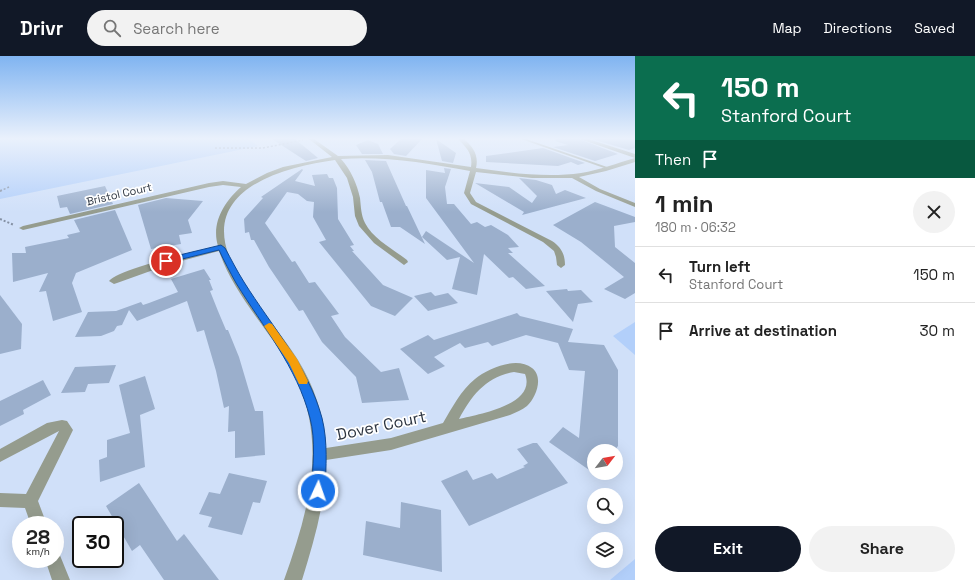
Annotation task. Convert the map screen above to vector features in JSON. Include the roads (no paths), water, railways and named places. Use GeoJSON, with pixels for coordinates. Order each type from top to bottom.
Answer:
{"type":"FeatureCollection","features":[{"type":"Feature","properties":{"kind":"street"},"geometry":{"type":"LineString","coordinates":[[293,580],[310,528],[318,491],[320,455],[316,419],[306,387],[293,362],[239,282],[221,248],[219,227],[226,208],[233,196],[245,186],[276,172],[306,163]]}},
{"type":"Feature","properties":{"kind":"street"},"geometry":{"type":"LineString","coordinates":[[343,163],[348,169],[354,186],[358,213],[362,225],[371,236],[404,262]]}},
{"type":"Feature","properties":{"kind":"street"},"geometry":{"type":"LineString","coordinates":[[436,163],[474,170],[535,177],[573,176],[623,163]]}},
{"type":"Feature","properties":{"kind":"street"},"geometry":{"type":"LineString","coordinates":[[474,163],[474,170],[469,181],[467,193],[473,203],[546,240],[556,248],[562,256],[561,265]]}},
{"type":"Feature","properties":{"kind":"street"},"geometry":{"type":"LineString","coordinates":[[573,176],[598,190],[635,205]]}},
{"type":"Feature","properties":{"kind":"street","name":"Bristol Court"},"geometry":{"type":"LineString","coordinates":[[23,228],[201,186],[223,183],[245,186]]}},
{"type":"Feature","properties":{"kind":"street"},"geometry":{"type":"LineString","coordinates":[[114,281],[141,269],[166,261],[221,248]]}},
{"type":"Feature","properties":{"kind":"street","name":"Dover Court"},"geometry":{"type":"LineString","coordinates":[[320,455],[391,444],[506,410],[521,404],[530,393],[533,382],[532,377],[527,371],[515,367],[507,368],[490,375],[471,391],[448,427]]}},
{"type":"Feature","properties":{"kind":"street"},"geometry":{"type":"LineString","coordinates":[[0,456],[52,427],[62,425],[66,430],[30,501],[36,516]]}},
{"type":"Feature","properties":{"kind":"street"},"geometry":{"type":"LineString","coordinates":[[0,500],[30,501]]}},
{"type":"Feature","properties":{"kind":"street"},"geometry":{"type":"LineString","coordinates":[[56,568],[61,580]]}},
{"type":"Feature","properties":{"kind":"lane"},"geometry":{"type":"LineString","coordinates":[[595,163],[608,168]]}}]}
